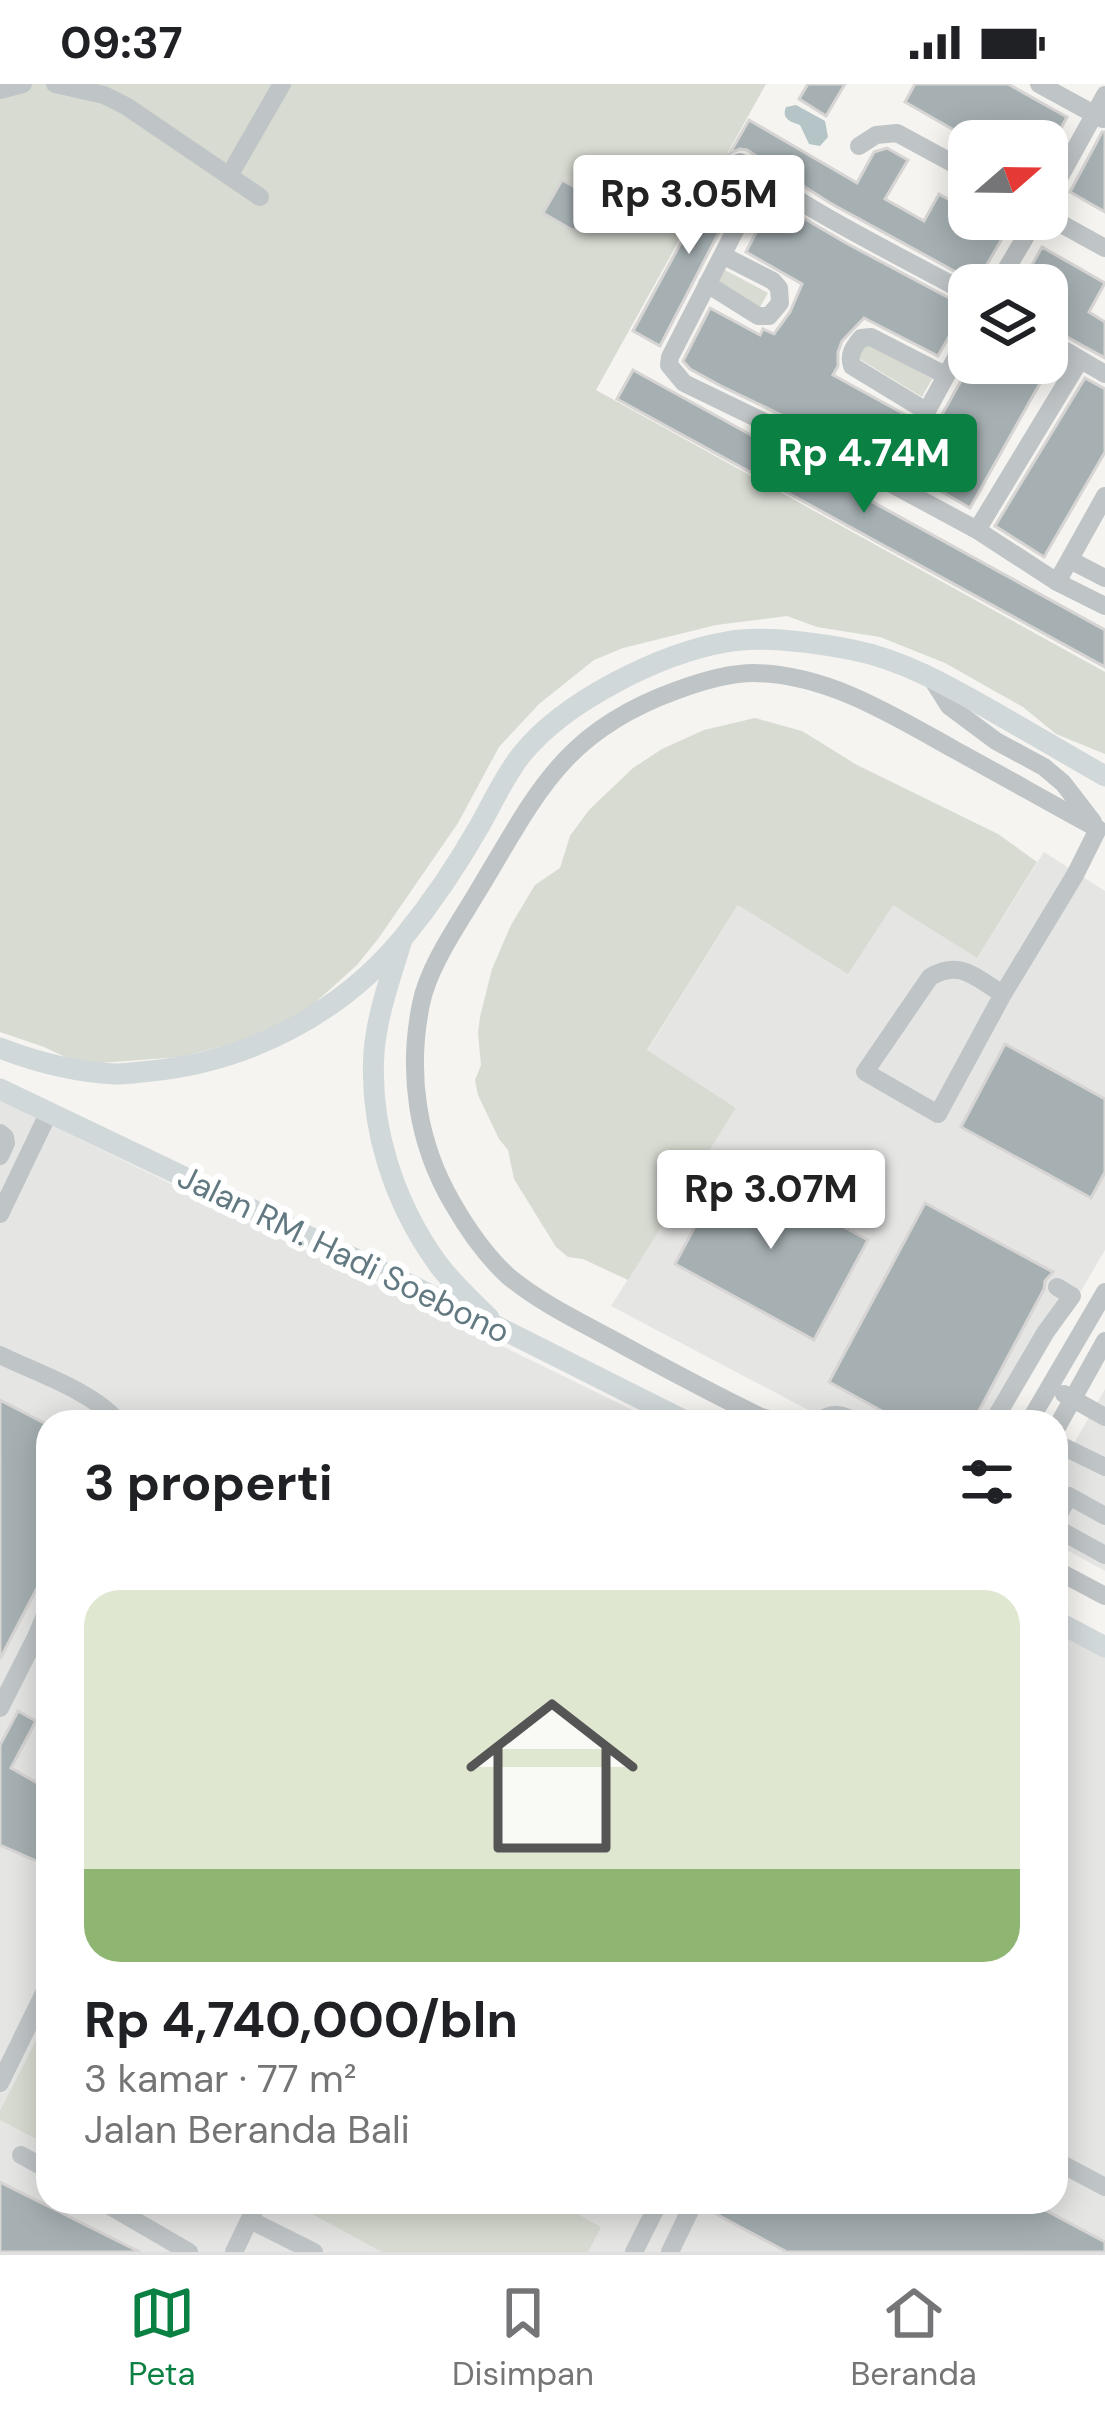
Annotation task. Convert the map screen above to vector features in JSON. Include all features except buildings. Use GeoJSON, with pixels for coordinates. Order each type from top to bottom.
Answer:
{"type":"FeatureCollection","features":[{"type":"Feature","properties":{"kind":"main road"},"geometry":{"type":"LineString","coordinates":[[0,1048],[39,1062],[116,1074],[171,1069],[218,1060],[314,1017],[357,984],[402,938],[474,836],[521,754],[571,710],[611,684],[671,657],[730,641],[794,642],[858,651],[930,676],[1105,776]]}},
{"type":"Feature","properties":{"kind":"main road"},"geometry":{"type":"LineString","coordinates":[[402,938],[374,1051],[375,1096],[388,1166],[405,1210],[439,1266],[498,1327]]}},
{"type":"Feature","properties":{"kind":"main road","name":"Jalan RM. Hadi Soebono"},"geometry":{"type":"LineString","coordinates":[[0,1089],[661,1410]]}},
{"type":"Feature","properties":{"kind":"main road"},"geometry":{"type":"LineString","coordinates":[[1068,1627],[1105,1647]]}},
{"type":"Feature","properties":{"kind":"street"},"geometry":{"type":"LineString","coordinates":[[0,90],[23,84]]}},
{"type":"Feature","properties":{"kind":"street"},"geometry":{"type":"LineString","coordinates":[[55,84],[104,95],[126,106],[260,197]]}},
{"type":"Feature","properties":{"kind":"street"},"geometry":{"type":"LineString","coordinates":[[229,176],[282,84]]}},
{"type":"Feature","properties":{"kind":"street"},"geometry":{"type":"LineString","coordinates":[[1039,84],[1100,117]]}},
{"type":"Feature","properties":{"kind":"street"},"geometry":{"type":"LineString","coordinates":[[1068,167],[1100,117],[1105,95]]}},
{"type":"Feature","properties":{"kind":"street"},"geometry":{"type":"LineString","coordinates":[[859,146],[876,135],[897,133],[948,161]]}},
{"type":"Feature","properties":{"kind":"street"},"geometry":{"type":"LineString","coordinates":[[740,162],[948,282]]}},
{"type":"Feature","properties":{"kind":"street"},"geometry":{"type":"LineString","coordinates":[[762,178],[670,357],[674,374],[704,394],[888,482],[1105,606]]}},
{"type":"Feature","properties":{"kind":"street"},"geometry":{"type":"LineString","coordinates":[[1068,228],[1105,248]]}},
{"type":"Feature","properties":{"kind":"street"},"geometry":{"type":"LineString","coordinates":[[706,284],[758,316],[769,316],[780,303],[773,281],[724,256]]}},
{"type":"Feature","properties":{"kind":"street"},"geometry":{"type":"LineString","coordinates":[[926,411],[852,366],[852,350],[861,338],[871,337],[945,375]]}},
{"type":"Feature","properties":{"kind":"street"},"geometry":{"type":"LineString","coordinates":[[1068,353],[1105,374]]}},
{"type":"Feature","properties":{"kind":"street"},"geometry":{"type":"LineString","coordinates":[[977,530],[1080,360]]}},
{"type":"Feature","properties":{"kind":"street"},"geometry":{"type":"LineString","coordinates":[[888,482],[948,370]]}},
{"type":"Feature","properties":{"kind":"street"},"geometry":{"type":"LineString","coordinates":[[1057,582],[1105,496]]}},
{"type":"Feature","properties":{"kind":"street"},"geometry":{"type":"LineString","coordinates":[[1070,560],[1105,578]]}},
{"type":"Feature","properties":{"kind":"street"},"geometry":{"type":"LineString","coordinates":[[744,1410],[528,1291],[493,1261],[453,1205],[432,1161],[413,1087],[421,1001],[438,960],[539,790],[568,755],[606,723],[689,686],[754,674],[789,678],[872,702],[1101,831]]}},
{"type":"Feature","properties":{"kind":"street"},"geometry":{"type":"LineString","coordinates":[[930,676],[949,706],[1063,783],[1101,831]]}},
{"type":"Feature","properties":{"kind":"street"},"geometry":{"type":"LineString","coordinates":[[1003,994],[956,968],[930,976],[865,1072],[938,1114],[1101,831]]}},
{"type":"Feature","properties":{"kind":"street"},"geometry":{"type":"LineString","coordinates":[[0,1214],[4,1193],[49,1112]]}},
{"type":"Feature","properties":{"kind":"street"},"geometry":{"type":"LineString","coordinates":[[0,1133],[6,1143],[0,1156]]}},
{"type":"Feature","properties":{"kind":"street"},"geometry":{"type":"LineString","coordinates":[[1000,1410],[1072,1296],[1057,1287]]}},
{"type":"Feature","properties":{"kind":"street"},"geometry":{"type":"LineString","coordinates":[[1036,1410],[1105,1292]]}},
{"type":"Feature","properties":{"kind":"street"},"geometry":{"type":"LineString","coordinates":[[1067,1410],[1096,1378],[1105,1342]]}},
{"type":"Feature","properties":{"kind":"street"},"geometry":{"type":"LineString","coordinates":[[0,1355],[106,1410]]}},
{"type":"Feature","properties":{"kind":"street"},"geometry":{"type":"LineString","coordinates":[[1049,1386],[1105,1418]]}},
{"type":"Feature","properties":{"kind":"street"},"geometry":{"type":"LineString","coordinates":[[1068,1449],[1105,1467]]}},
{"type":"Feature","properties":{"kind":"street"},"geometry":{"type":"LineString","coordinates":[[1068,1498],[1105,1516]]}},
{"type":"Feature","properties":{"kind":"street"},"geometry":{"type":"LineString","coordinates":[[1068,1535],[1105,1555]]}},
{"type":"Feature","properties":{"kind":"street"},"geometry":{"type":"LineString","coordinates":[[1068,1576],[1105,1596]]}},
{"type":"Feature","properties":{"kind":"street"},"geometry":{"type":"LineString","coordinates":[[0,1708],[36,1648]]}},
{"type":"Feature","properties":{"kind":"street"},"geometry":{"type":"LineString","coordinates":[[0,2084],[36,2010]]}},
{"type":"Feature","properties":{"kind":"street"},"geometry":{"type":"LineString","coordinates":[[21,2155],[36,2163]]}},
{"type":"Feature","properties":{"kind":"street"},"geometry":{"type":"LineString","coordinates":[[1068,2167],[1105,2187]]}},
{"type":"Feature","properties":{"kind":"street"},"geometry":{"type":"LineString","coordinates":[[124,2214],[189,2252]]}},
{"type":"Feature","properties":{"kind":"street"},"geometry":{"type":"LineString","coordinates":[[234,2252],[253,2214]]}},
{"type":"Feature","properties":{"kind":"street"},"geometry":{"type":"LineString","coordinates":[[258,2214],[314,2252]]}},
{"type":"Feature","properties":{"kind":"street"},"geometry":{"type":"LineString","coordinates":[[634,2252],[653,2214]]}},
{"type":"Feature","properties":{"kind":"street"},"geometry":{"type":"LineString","coordinates":[[670,2252],[688,2214]]}},
{"type":"Feature","properties":{"kind":"shaded area"},"geometry":{"type":"Polygon","coordinates":[[[0,84],[766,84],[596,390],[1105,672],[1105,754],[1056,734],[1023,707],[945,663],[880,637],[817,627],[787,616],[716,625],[623,648],[594,660],[539,704],[499,747],[458,823],[378,939],[305,1012],[265,1035],[180,1057],[100,1063],[76,1062],[0,1032],[0,84]]]}},
{"type":"Feature","properties":{"kind":"shaded area"},"geometry":{"type":"Polygon","coordinates":[[[796,105],[825,121],[828,137],[820,146],[809,144],[800,125],[786,117],[786,107],[796,105]]]}},
{"type":"Feature","properties":{"kind":"shaded area"},"geometry":{"type":"Polygon","coordinates":[[[723,269],[768,293],[759,309],[715,284],[723,269]]]}},
{"type":"Feature","properties":{"kind":"shaded area"},"geometry":{"type":"Polygon","coordinates":[[[867,343],[932,379],[922,397],[858,358],[867,343]]]}},
{"type":"Feature","properties":{"kind":"shaded area"},"geometry":{"type":"Polygon","coordinates":[[[755,718],[802,731],[857,765],[998,834],[1037,862],[977,958],[893,905],[848,974],[738,905],[647,1050],[736,1108],[628,1280],[568,1257],[556,1247],[514,1179],[508,1150],[478,1095],[480,1017],[492,969],[511,925],[535,885],[560,868],[570,836],[589,810],[633,768],[662,749],[704,730],[755,718]]]}},
{"type":"Feature","properties":{"kind":"shaded area"},"geometry":{"type":"Polygon","coordinates":[[[1044,852],[1105,891],[1105,1250],[1011,1410],[808,1410],[611,1306],[736,1108],[647,1051],[739,904],[893,904],[977,958],[1044,852]]]}},
{"type":"Feature","properties":{"kind":"shaded area"},"geometry":{"type":"Polygon","coordinates":[[[0,1100],[633,1410],[36,1410],[36,2214],[1068,2214],[1068,1636],[1105,1656],[1105,2252],[0,2252],[0,1100]]]}},
{"type":"Feature","properties":{"kind":"shaded area"},"geometry":{"type":"Polygon","coordinates":[[[1105,1389],[1105,1571],[1068,1551],[1068,1454],[1105,1389]]]}},
{"type":"Feature","properties":{"kind":"shaded area"},"geometry":{"type":"Polygon","coordinates":[[[36,2040],[36,2139],[0,2120],[0,2111],[36,2040]]]}},
{"type":"Feature","properties":{"kind":"shaded area"},"geometry":{"type":"Polygon","coordinates":[[[312,2214],[578,2214],[601,2227],[588,2252],[382,2252],[312,2214]]]}}]}
